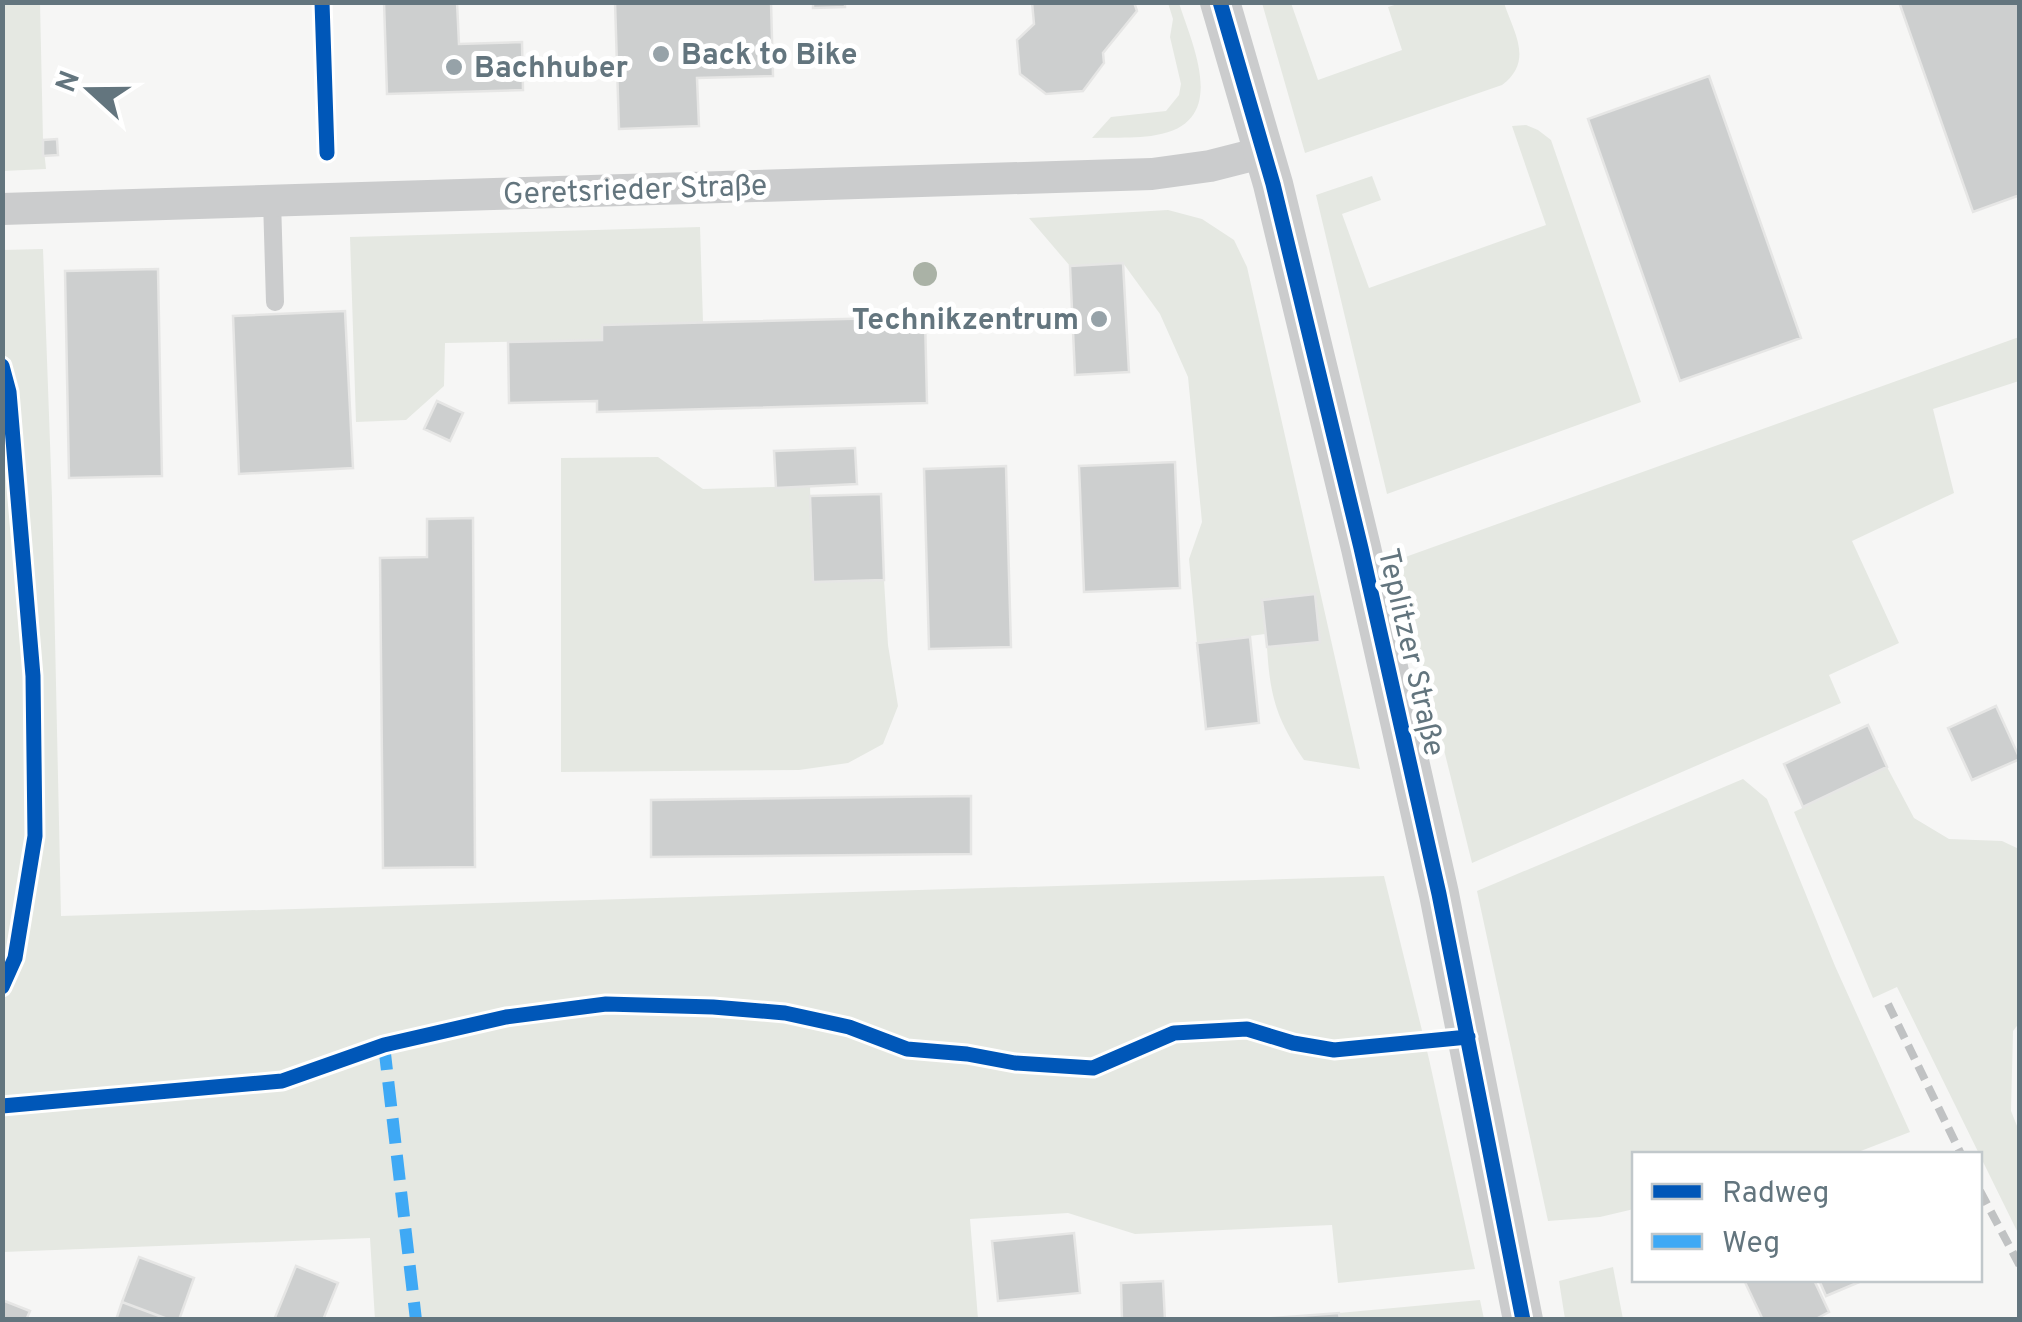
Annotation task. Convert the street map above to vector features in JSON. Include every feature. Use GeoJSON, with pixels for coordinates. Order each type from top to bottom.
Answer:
{"type":"FeatureCollection","features":[{"type":"Feature","properties":{"kind":"street","name":"Teplitzer Straße"},"geometry":{"type":"LineString","coordinates":[[1220,2],[1265,152],[1361,548],[1439,894],[1523,1320]]}},
{"type":"Feature","properties":{"kind":"street","name":"Geretsrieder Straße"},"geometry":{"type":"LineString","coordinates":[[2,208],[1152,174],[1210,166],[1265,152]]}},
{"type":"Feature","properties":{"kind":"lane"},"geometry":{"type":"LineString","coordinates":[[272,200],[275,302]]}},
{"type":"Feature","properties":{"kind":"shaded area"},"geometry":{"type":"Polygon","coordinates":[[[3,3],[40,3],[46,169],[3,171],[3,3]]]}},
{"type":"Feature","properties":{"kind":"shaded area"},"geometry":{"type":"Polygon","coordinates":[[[1168,3],[1179,3],[1197,61],[1199,100],[1193,116],[1179,128],[1156,135],[1092,138],[1111,117],[1166,111],[1179,95],[1181,84],[1170,37],[1173,19],[1168,3]]]}},
{"type":"Feature","properties":{"kind":"shaded area"},"geometry":{"type":"Polygon","coordinates":[[[1262,3],[1291,3],[1318,80],[1402,50],[1388,7],[1401,3],[1504,3],[1519,46],[1517,66],[1502,85],[1305,153],[1262,3]]]}},
{"type":"Feature","properties":{"kind":"shaded area"},"geometry":{"type":"Polygon","coordinates":[[[1526,125],[1551,140],[1641,402],[1387,494],[1316,195],[1372,176],[1381,200],[1342,214],[1369,288],[1546,225],[1512,126],[1526,125]]]}},
{"type":"Feature","properties":{"kind":"shaded area"},"geometry":{"type":"Polygon","coordinates":[[[1168,210],[1202,219],[1234,240],[1247,267],[1360,769],[1304,760],[1287,732],[1273,693],[1267,647],[1320,642],[1315,594],[1262,600],[1265,634],[1197,643],[1189,559],[1202,522],[1188,377],[1160,314],[1123,263],[1070,266],[1029,218],[1168,210]]]}},
{"type":"Feature","properties":{"kind":"shaded area"},"geometry":{"type":"Polygon","coordinates":[[[700,227],[703,322],[603,325],[602,340],[445,343],[444,386],[406,420],[356,422],[350,237],[700,227]]]}},
{"type":"Feature","properties":{"kind":"shaded area"},"geometry":{"type":"Polygon","coordinates":[[[43,249],[61,916],[1384,876],[1475,1269],[1338,1283],[1332,1225],[1135,1234],[1068,1213],[970,1219],[978,1319],[375,1320],[370,1238],[3,1252],[2,250],[43,249]]]}},
{"type":"Feature","properties":{"kind":"shaded area"},"geometry":{"type":"Polygon","coordinates":[[[2019,337],[2019,381],[1933,409],[1954,493],[1852,541],[1899,643],[1829,675],[1841,703],[1472,863],[1397,560],[2019,337]]]}},
{"type":"Feature","properties":{"kind":"shaded area"},"geometry":{"type":"Polygon","coordinates":[[[658,457],[703,489],[810,486],[813,582],[884,580],[888,645],[898,706],[883,744],[848,763],[799,770],[561,772],[561,458],[658,457]]]}},
{"type":"Feature","properties":{"kind":"shaded area"},"geometry":{"type":"Polygon","coordinates":[[[1887,767],[1914,818],[1949,839],[2002,841],[2019,849],[2020,1022],[2013,1031],[2011,1111],[2019,1131],[2019,1235],[1982,1160],[1982,1152],[1978,1152],[1897,987],[1873,998],[1794,812],[1887,767]]]}},
{"type":"Feature","properties":{"kind":"shaded area"},"geometry":{"type":"Polygon","coordinates":[[[1743,779],[1767,799],[1835,966],[1910,1132],[1858,1152],[1632,1152],[1632,1209],[1600,1217],[1548,1221],[1477,891],[1743,779]]]}},
{"type":"Feature","properties":{"kind":"shaded area"},"geometry":{"type":"Polygon","coordinates":[[[1613,1267],[1623,1319],[1565,1319],[1559,1281],[1613,1267]]]}},
{"type":"Feature","properties":{"kind":"shaded area"},"geometry":{"type":"Polygon","coordinates":[[[1480,1300],[1484,1319],[1340,1320],[1339,1313],[1480,1300]]]}},
{"type":"Feature","properties":{"kind":"building","name":"Bachhuber"},"geometry":{"type":"Polygon","coordinates":[[[384,2],[457,2],[459,44],[522,42],[523,90],[387,94],[384,2]]]}},
{"type":"Feature","properties":{"kind":"building"},"geometry":{"type":"Polygon","coordinates":[[[615,2],[771,2],[773,76],[697,78],[699,126],[619,129],[615,2]]]}},
{"type":"Feature","properties":{"kind":"building"},"geometry":{"type":"Polygon","coordinates":[[[813,2],[845,2],[845,7],[813,8],[813,2]]]}},
{"type":"Feature","properties":{"kind":"building"},"geometry":{"type":"Polygon","coordinates":[[[1032,2],[1134,2],[1137,11],[1103,53],[1104,63],[1083,91],[1046,94],[1020,74],[1017,40],[1034,24],[1032,2]]]}},
{"type":"Feature","properties":{"kind":"building"},"geometry":{"type":"Polygon","coordinates":[[[1899,2],[2020,2],[2020,195],[1973,212],[1899,2]]]}},
{"type":"Feature","properties":{"kind":"building"},"geometry":{"type":"Polygon","coordinates":[[[1709,76],[1801,338],[1680,381],[1588,119],[1709,76]]]}},
{"type":"Feature","properties":{"kind":"building"},"geometry":{"type":"Polygon","coordinates":[[[57,139],[58,155],[43,156],[43,140],[57,139]]]}},
{"type":"Feature","properties":{"kind":"building","name":"Technikzentrum"},"geometry":{"type":"Polygon","coordinates":[[[1123,263],[1129,372],[1075,375],[1070,266],[1123,263]]]}},
{"type":"Feature","properties":{"kind":"building"},"geometry":{"type":"Polygon","coordinates":[[[158,269],[162,476],[69,478],[65,271],[158,269]]]}},
{"type":"Feature","properties":{"kind":"building"},"geometry":{"type":"Polygon","coordinates":[[[345,311],[353,468],[239,474],[233,316],[345,311]]]}},
{"type":"Feature","properties":{"kind":"building"},"geometry":{"type":"Polygon","coordinates":[[[925,317],[927,403],[597,412],[597,401],[509,403],[508,342],[602,340],[602,325],[925,317]]]}},
{"type":"Feature","properties":{"kind":"building"},"geometry":{"type":"Polygon","coordinates":[[[437,401],[463,413],[450,441],[424,429],[437,401]]]}},
{"type":"Feature","properties":{"kind":"building"},"geometry":{"type":"Polygon","coordinates":[[[855,448],[857,484],[776,488],[774,451],[855,448]]]}},
{"type":"Feature","properties":{"kind":"building"},"geometry":{"type":"Polygon","coordinates":[[[1175,462],[1180,588],[1084,592],[1079,466],[1175,462]]]}},
{"type":"Feature","properties":{"kind":"building"},"geometry":{"type":"Polygon","coordinates":[[[1006,466],[1011,647],[929,649],[924,469],[1006,466]]]}},
{"type":"Feature","properties":{"kind":"building"},"geometry":{"type":"Polygon","coordinates":[[[881,494],[884,580],[813,582],[810,496],[881,494]]]}},
{"type":"Feature","properties":{"kind":"building"},"geometry":{"type":"Polygon","coordinates":[[[473,518],[475,867],[383,868],[380,558],[427,557],[427,519],[473,518]]]}},
{"type":"Feature","properties":{"kind":"building"},"geometry":{"type":"Polygon","coordinates":[[[1315,594],[1320,642],[1267,647],[1262,600],[1315,594]]]}},
{"type":"Feature","properties":{"kind":"building"},"geometry":{"type":"Polygon","coordinates":[[[1250,637],[1259,723],[1206,729],[1197,643],[1250,637]]]}},
{"type":"Feature","properties":{"kind":"building"},"geometry":{"type":"Polygon","coordinates":[[[1996,706],[2020,759],[1972,780],[1948,728],[1996,706]]]}},
{"type":"Feature","properties":{"kind":"building"},"geometry":{"type":"Polygon","coordinates":[[[1868,725],[1887,767],[1803,807],[1784,764],[1868,725]]]}},
{"type":"Feature","properties":{"kind":"building"},"geometry":{"type":"Polygon","coordinates":[[[971,796],[971,854],[651,857],[651,800],[971,796]]]}},
{"type":"Feature","properties":{"kind":"building"},"geometry":{"type":"Polygon","coordinates":[[[1074,1233],[1080,1293],[998,1301],[992,1241],[1074,1233]]]}},
{"type":"Feature","properties":{"kind":"building"},"geometry":{"type":"Polygon","coordinates":[[[139,1257],[194,1278],[179,1320],[122,1302],[139,1257]]]}},
{"type":"Feature","properties":{"kind":"building"},"geometry":{"type":"Polygon","coordinates":[[[296,1266],[338,1283],[323,1320],[274,1320],[296,1266]]]}},
{"type":"Feature","properties":{"kind":"building"},"geometry":{"type":"Polygon","coordinates":[[[1163,1281],[1165,1320],[1122,1320],[1121,1283],[1163,1281]]]}},
{"type":"Feature","properties":{"kind":"building"},"geometry":{"type":"Polygon","coordinates":[[[1745,1282],[1815,1282],[1829,1312],[1814,1320],[1763,1320],[1745,1282]]]}},
{"type":"Feature","properties":{"kind":"building"},"geometry":{"type":"Polygon","coordinates":[[[1820,1282],[1859,1282],[1826,1296],[1820,1282]]]}},
{"type":"Feature","properties":{"kind":"building"},"geometry":{"type":"Polygon","coordinates":[[[2,1300],[30,1311],[26,1320],[2,1320],[2,1300]]]}},
{"type":"Feature","properties":{"kind":"building"},"geometry":{"type":"Polygon","coordinates":[[[122,1302],[170,1320],[116,1320],[122,1302]]]}},
{"type":"Feature","properties":{"kind":"building"},"geometry":{"type":"Polygon","coordinates":[[[1339,1313],[1340,1320],[1261,1320],[1261,1319],[1339,1313]]]}},
{"type":"Feature","properties":{"kind":"railway"},"geometry":{"type":"LineString","coordinates":[[1888,1004],[1960,1152]]}},
{"type":"Feature","properties":{"kind":"railway"},"geometry":{"type":"LineString","coordinates":[[1982,1195],[2020,1266]]}},
{"type":"Feature","properties":{"kind":"marked path"},"geometry":{"type":"LineString","coordinates":[[384,1045],[416,1320]]}},
{"type":"Feature","properties":{"kind":"cycle path"},"geometry":{"type":"LineString","coordinates":[[322,2],[327,153]]}},
{"type":"Feature","properties":{"kind":"cycle path"},"geometry":{"type":"LineString","coordinates":[[1220,2],[1273,184],[1361,548],[1439,894],[1523,1320]]}},
{"type":"Feature","properties":{"kind":"cycle path"},"geometry":{"type":"LineString","coordinates":[[2,366],[9,392],[33,676],[35,836],[15,958],[2,987]]}},
{"type":"Feature","properties":{"kind":"cycle path"},"geometry":{"type":"LineString","coordinates":[[2,1106],[282,1081],[384,1045],[506,1017],[606,1004],[785,1013],[849,1027],[907,1049],[1093,1068],[1174,1033],[1247,1029],[1334,1050],[1468,1037]]}},
{"type":"Feature","properties":{"kind":"place","name":"Back to Bike"},"geometry":{"type":"Point","coordinates":[661,54]}},
{"type":"Feature","properties":{"kind":"place","name":"Bachhuber"},"geometry":{"type":"Point","coordinates":[454,67]}},
{"type":"Feature","properties":{"kind":"place","name":"Technikzentrum"},"geometry":{"type":"Point","coordinates":[1099,319]}}]}
